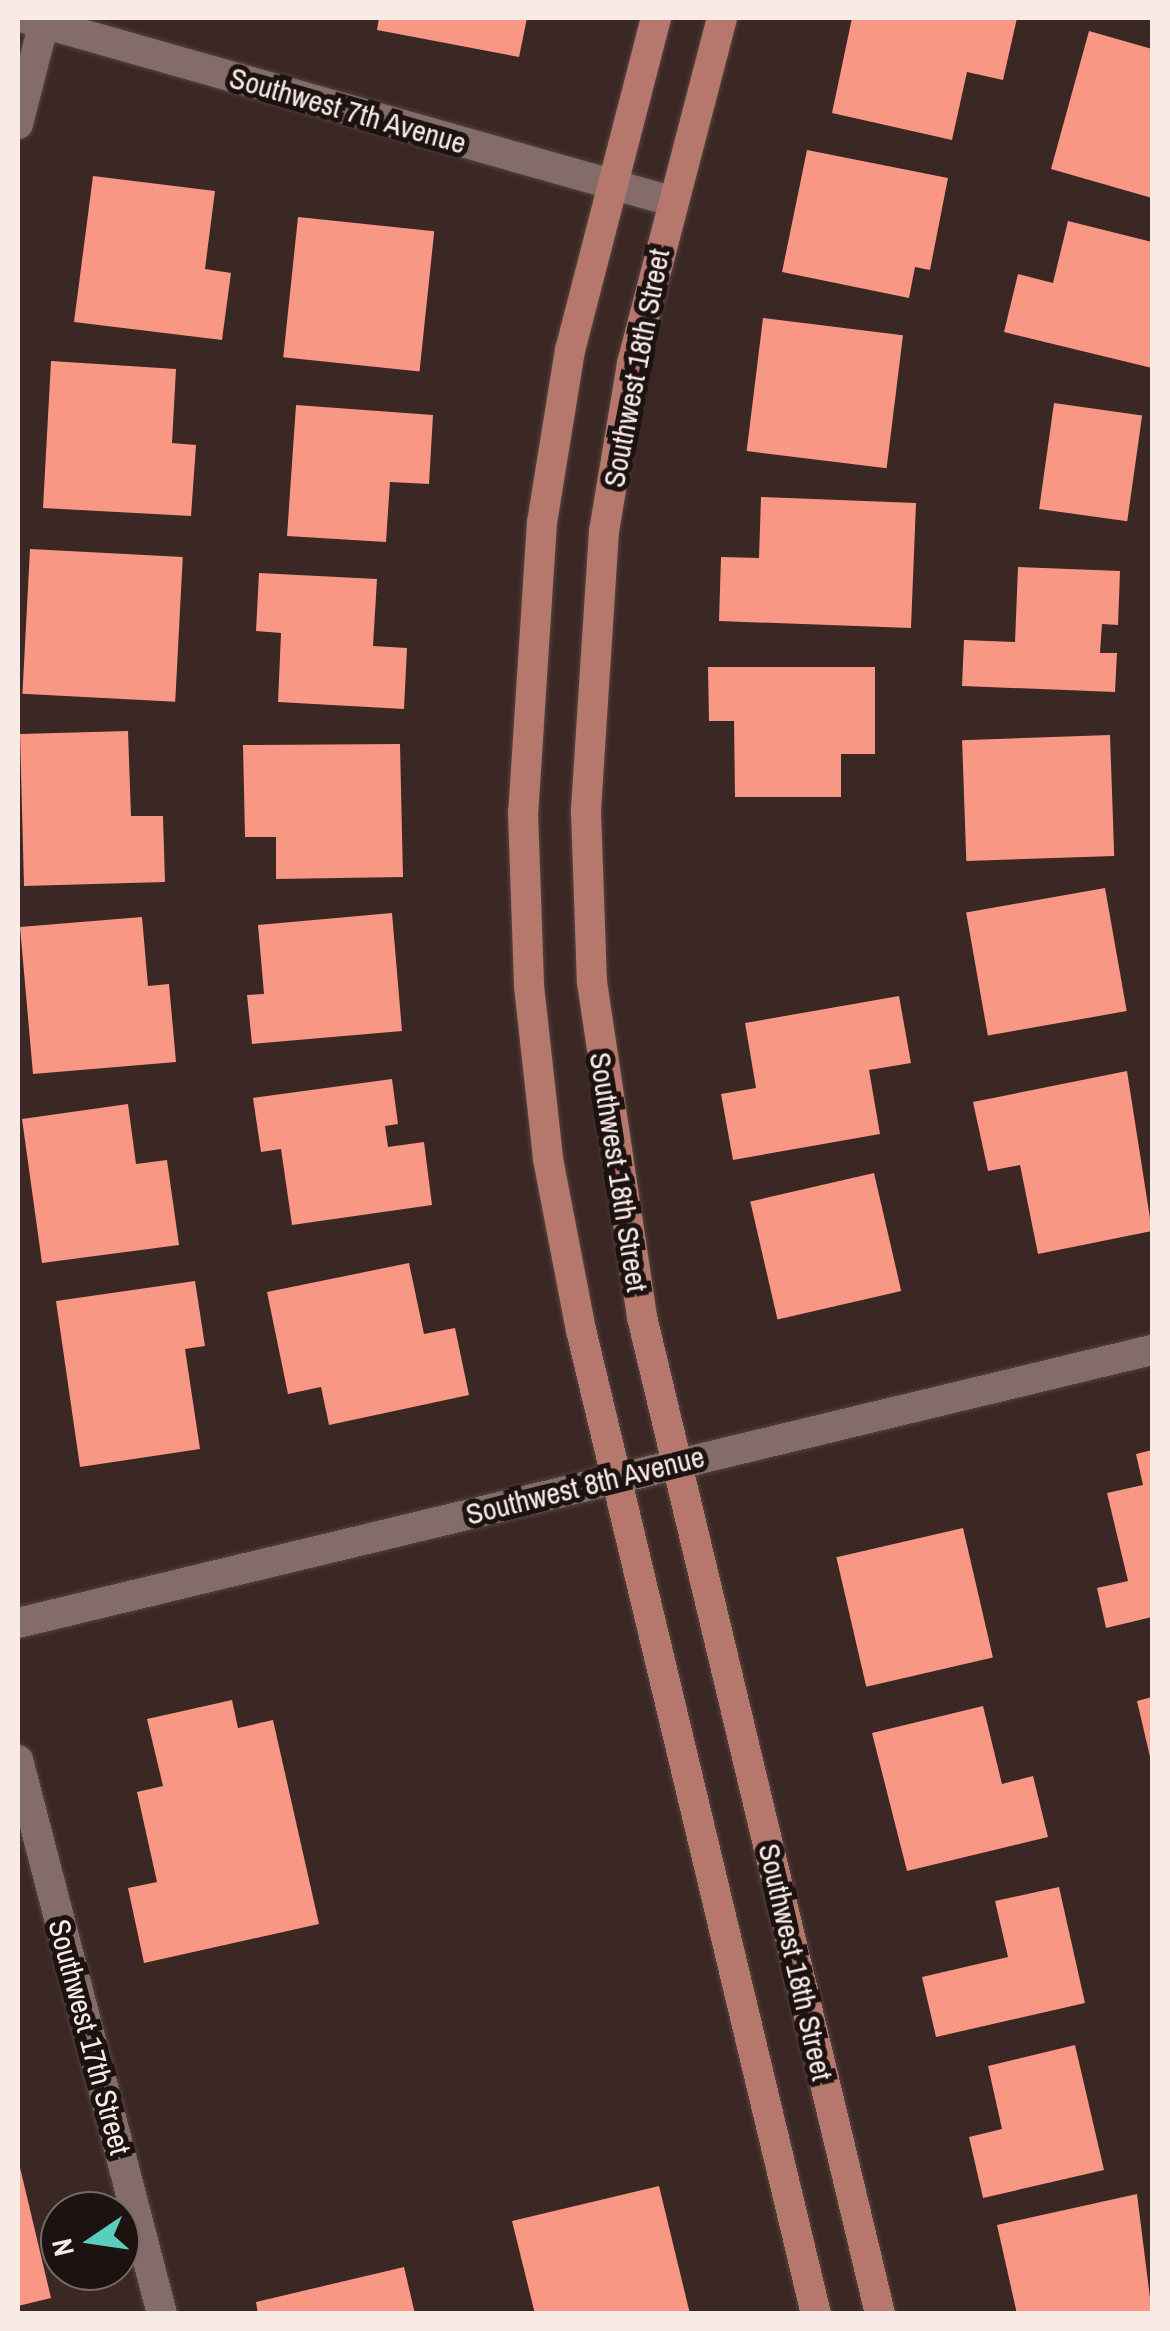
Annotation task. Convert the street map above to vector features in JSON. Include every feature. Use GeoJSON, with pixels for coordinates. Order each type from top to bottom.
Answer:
{"type":"FeatureCollection","features":[{"type":"Feature","properties":{"kind":"main road","name":"Southwest 18th Street"},"geometry":{"type":"LineString","coordinates":[[656,18],[611,185],[542,522],[523,812],[548,1159],[615,1476],[816,2314]]}},
{"type":"Feature","properties":{"kind":"main road","name":"Southwest 18th Street"},"geometry":{"type":"LineString","coordinates":[[722,18],[671,201],[604,531],[586,812],[610,1149],[676,1462],[880,2314]]}},
{"type":"Feature","properties":{"kind":"street","name":"Southwest 7th Avenue"},"geometry":{"type":"LineString","coordinates":[[38,19],[671,201]]}},
{"type":"Feature","properties":{"kind":"street"},"geometry":{"type":"LineString","coordinates":[[18,124],[38,19]]}},
{"type":"Feature","properties":{"kind":"street","name":"Southwest 8th Avenue"},"geometry":{"type":"LineString","coordinates":[[18,1623],[615,1476],[1152,1350]]}},
{"type":"Feature","properties":{"kind":"street","name":"Southwest 17th Street"},"geometry":{"type":"LineString","coordinates":[[18,1760],[162,2314]]}},
{"type":"Feature","properties":{"kind":"building"},"geometry":{"type":"Polygon","coordinates":[[[379,18],[527,18],[519,57],[377,30],[379,18]]]}},
{"type":"Feature","properties":{"kind":"building"},"geometry":{"type":"Polygon","coordinates":[[[852,18],[1017,18],[1003,80],[967,72],[952,140],[832,113],[852,18]]]}},
{"type":"Feature","properties":{"kind":"building"},"geometry":{"type":"Polygon","coordinates":[[[1089,31],[1152,49],[1152,198],[1051,169],[1089,31]]]}},
{"type":"Feature","properties":{"kind":"building"},"geometry":{"type":"Polygon","coordinates":[[[807,150],[948,178],[930,270],[915,267],[909,298],[782,272],[807,150]]]}},
{"type":"Feature","properties":{"kind":"building"},"geometry":{"type":"Polygon","coordinates":[[[93,176],[215,191],[205,269],[231,273],[222,340],[74,322],[93,176]]]}},
{"type":"Feature","properties":{"kind":"building"},"geometry":{"type":"Polygon","coordinates":[[[298,217],[434,231],[420,372],[283,357],[298,217]]]}},
{"type":"Feature","properties":{"kind":"building"},"geometry":{"type":"Polygon","coordinates":[[[1068,221],[1152,242],[1152,368],[1004,332],[1018,274],[1053,283],[1068,221]]]}},
{"type":"Feature","properties":{"kind":"building"},"geometry":{"type":"Polygon","coordinates":[[[763,318],[903,335],[887,468],[747,451],[763,318]]]}},
{"type":"Feature","properties":{"kind":"building"},"geometry":{"type":"Polygon","coordinates":[[[51,361],[176,369],[172,443],[196,445],[191,516],[43,508],[51,361]]]}},
{"type":"Feature","properties":{"kind":"building"},"geometry":{"type":"Polygon","coordinates":[[[1054,403],[1142,415],[1127,521],[1039,509],[1054,403]]]}},
{"type":"Feature","properties":{"kind":"building"},"geometry":{"type":"Polygon","coordinates":[[[296,405],[433,415],[429,484],[390,482],[386,542],[287,536],[296,405]]]}},
{"type":"Feature","properties":{"kind":"building"},"geometry":{"type":"Polygon","coordinates":[[[761,497],[916,503],[911,628],[719,621],[721,557],[759,558],[761,497]]]}},
{"type":"Feature","properties":{"kind":"building"},"geometry":{"type":"Polygon","coordinates":[[[30,549],[183,557],[175,702],[22,694],[30,549]]]}},
{"type":"Feature","properties":{"kind":"building"},"geometry":{"type":"Polygon","coordinates":[[[1018,567],[1120,571],[1118,625],[1102,624],[1100,653],[1117,653],[1115,692],[962,686],[964,640],[1015,642],[1018,567]]]}},
{"type":"Feature","properties":{"kind":"building"},"geometry":{"type":"Polygon","coordinates":[[[259,573],[377,579],[373,646],[407,648],[404,709],[278,702],[281,633],[256,631],[259,573]]]}},
{"type":"Feature","properties":{"kind":"building"},"geometry":{"type":"Polygon","coordinates":[[[708,667],[875,667],[875,754],[841,754],[841,797],[735,797],[734,721],[709,721],[708,667]]]}},
{"type":"Feature","properties":{"kind":"building"},"geometry":{"type":"Polygon","coordinates":[[[128,731],[131,816],[163,816],[165,882],[24,886],[20,734],[128,731]]]}},
{"type":"Feature","properties":{"kind":"building"},"geometry":{"type":"Polygon","coordinates":[[[1110,735],[1114,856],[966,861],[962,740],[1110,735]]]}},
{"type":"Feature","properties":{"kind":"building"},"geometry":{"type":"Polygon","coordinates":[[[400,744],[403,877],[276,879],[276,837],[245,837],[243,745],[400,744]]]}},
{"type":"Feature","properties":{"kind":"building"},"geometry":{"type":"Polygon","coordinates":[[[1105,888],[1127,1011],[988,1036],[966,912],[1105,888]]]}},
{"type":"Feature","properties":{"kind":"building"},"geometry":{"type":"Polygon","coordinates":[[[392,913],[402,1031],[252,1044],[247,995],[264,994],[258,925],[392,913]]]}},
{"type":"Feature","properties":{"kind":"building"},"geometry":{"type":"Polygon","coordinates":[[[142,917],[148,986],[169,984],[176,1062],[33,1074],[20,927],[142,917]]]}},
{"type":"Feature","properties":{"kind":"building"},"geometry":{"type":"Polygon","coordinates":[[[899,996],[911,1063],[869,1070],[880,1134],[733,1160],[721,1094],[756,1088],[745,1023],[899,996]]]}},
{"type":"Feature","properties":{"kind":"building"},"geometry":{"type":"Polygon","coordinates":[[[1127,1071],[1152,1231],[1038,1254],[1020,1165],[988,1171],[973,1102],[1127,1071]]]}},
{"type":"Feature","properties":{"kind":"building"},"geometry":{"type":"Polygon","coordinates":[[[392,1079],[398,1124],[385,1126],[388,1147],[424,1142],[432,1205],[292,1225],[281,1149],[261,1152],[253,1098],[392,1079]]]}},
{"type":"Feature","properties":{"kind":"building"},"geometry":{"type":"Polygon","coordinates":[[[128,1104],[136,1164],[167,1160],[179,1245],[42,1263],[22,1119],[128,1104]]]}},
{"type":"Feature","properties":{"kind":"building"},"geometry":{"type":"Polygon","coordinates":[[[874,1173],[901,1291],[777,1319],[750,1202],[874,1173]]]}},
{"type":"Feature","properties":{"kind":"building"},"geometry":{"type":"Polygon","coordinates":[[[409,1263],[424,1334],[455,1328],[469,1395],[329,1425],[321,1387],[288,1394],[267,1292],[409,1263]]]}},
{"type":"Feature","properties":{"kind":"building"},"geometry":{"type":"Polygon","coordinates":[[[195,1281],[205,1346],[185,1349],[200,1449],[80,1467],[56,1301],[195,1281]]]}},
{"type":"Feature","properties":{"kind":"building"},"geometry":{"type":"Polygon","coordinates":[[[1152,1450],[1152,1617],[1106,1628],[1097,1588],[1128,1581],[1107,1493],[1143,1485],[1136,1454],[1152,1450]]]}},
{"type":"Feature","properties":{"kind":"building"},"geometry":{"type":"Polygon","coordinates":[[[963,1528],[993,1658],[866,1687],[836,1557],[963,1528]]]}},
{"type":"Feature","properties":{"kind":"building"},"geometry":{"type":"Polygon","coordinates":[[[1152,1697],[1152,1761],[1151,1761],[1137,1701],[1152,1697]]]}},
{"type":"Feature","properties":{"kind":"building"},"geometry":{"type":"Polygon","coordinates":[[[232,1700],[238,1728],[273,1720],[319,1924],[144,1963],[128,1888],[157,1882],[137,1792],[163,1786],[147,1719],[232,1700]]]}},
{"type":"Feature","properties":{"kind":"building"},"geometry":{"type":"Polygon","coordinates":[[[983,1706],[1002,1784],[1033,1776],[1048,1837],[907,1871],[872,1733],[983,1706]]]}},
{"type":"Feature","properties":{"kind":"building"},"geometry":{"type":"Polygon","coordinates":[[[1059,1887],[1085,2003],[936,2037],[922,1977],[1008,1957],[995,1901],[1059,1887]]]}},
{"type":"Feature","properties":{"kind":"building"},"geometry":{"type":"Polygon","coordinates":[[[1075,2045],[1104,2170],[983,2198],[969,2137],[1002,2129],[988,2066],[1075,2045]]]}},
{"type":"Feature","properties":{"kind":"building"},"geometry":{"type":"Polygon","coordinates":[[[18,2159],[40,2252],[40,2291],[49,2291],[51,2298],[18,2306],[18,2159]]]}},
{"type":"Feature","properties":{"kind":"building"},"geometry":{"type":"Polygon","coordinates":[[[659,2186],[690,2314],[535,2314],[512,2221],[659,2186]]]}},
{"type":"Feature","properties":{"kind":"building"},"geometry":{"type":"Polygon","coordinates":[[[1137,2194],[1152,2314],[1017,2314],[997,2225],[1137,2194]]]}},
{"type":"Feature","properties":{"kind":"building"},"geometry":{"type":"Polygon","coordinates":[[[404,2267],[415,2314],[258,2314],[256,2302],[404,2267]]]}}]}
